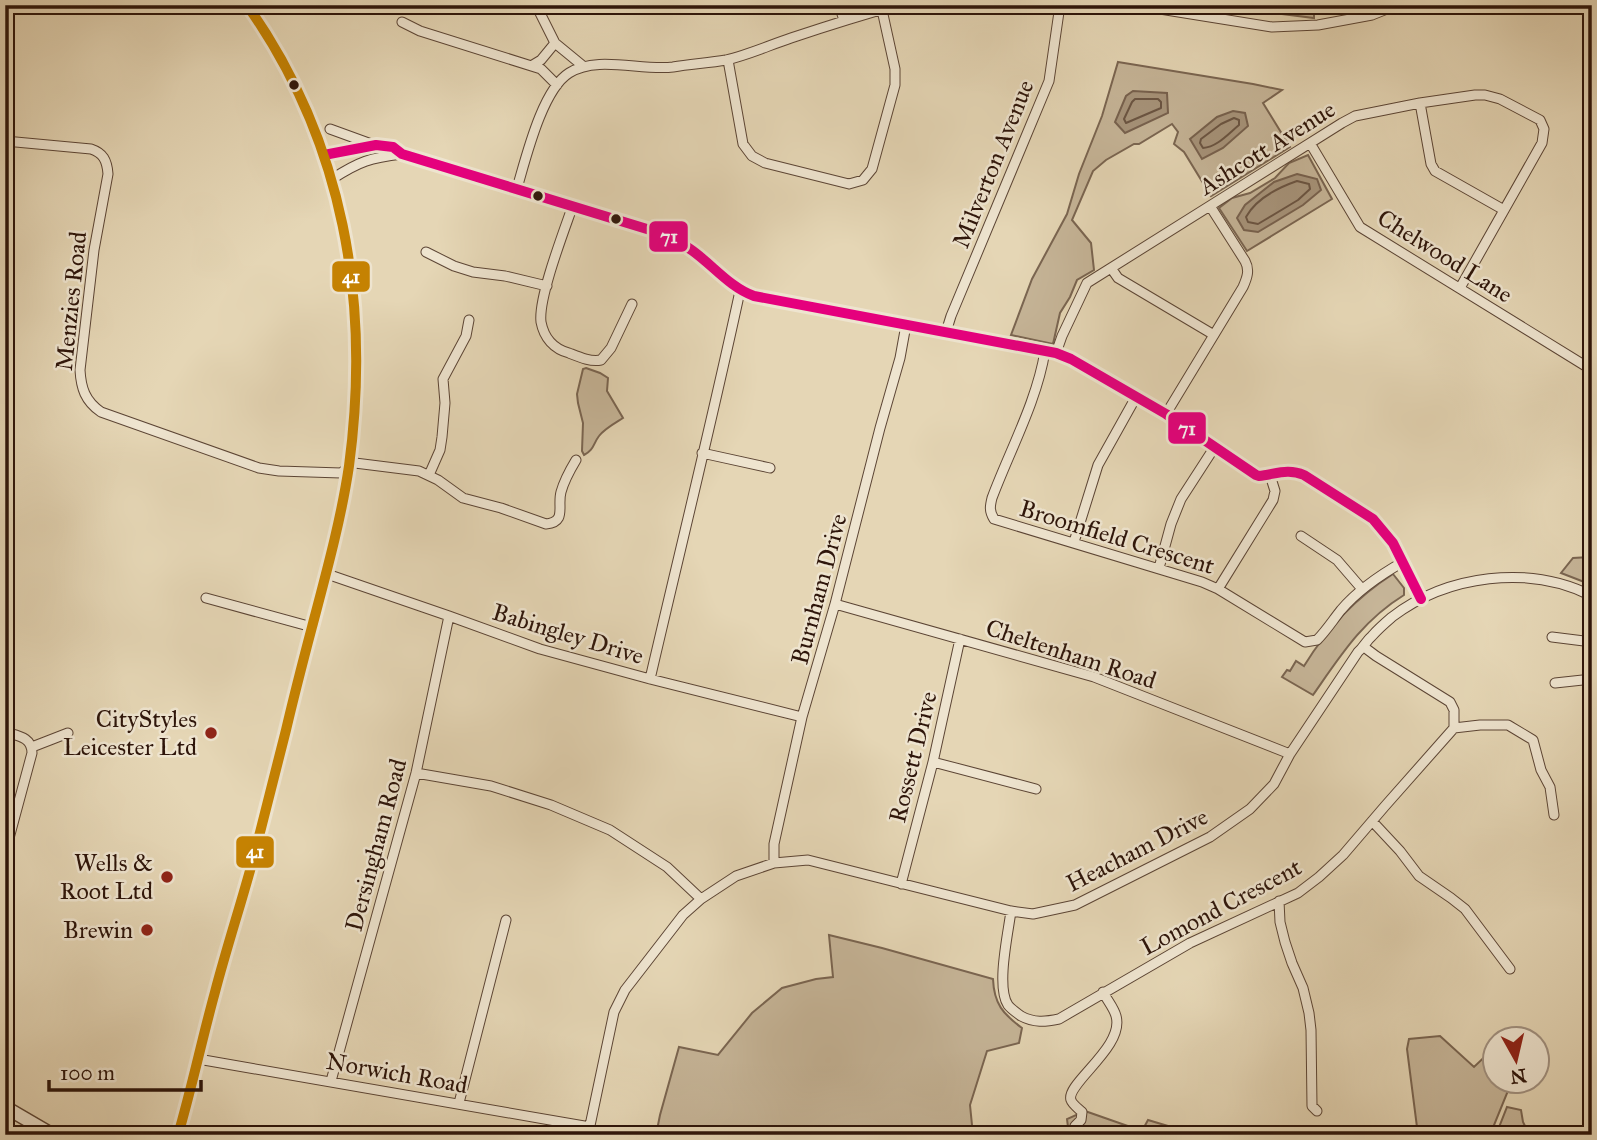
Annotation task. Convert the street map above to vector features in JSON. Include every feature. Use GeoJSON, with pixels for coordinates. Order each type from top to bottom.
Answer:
{"type":"FeatureCollection","features":[{"type":"Feature","properties":{"kind":"street"},"geometry":{"type":"LineString","coordinates":[[178,1135],[327,574],[348,467],[356,380],[356,329],[351,273],[332,179],[307,110],[272,42],[247,5]]}},
{"type":"Feature","properties":{"kind":"street"},"geometry":{"type":"LineString","coordinates":[[536,5],[555,43],[583,66]]}},
{"type":"Feature","properties":{"kind":"street"},"geometry":{"type":"LineString","coordinates":[[839,5],[844,20]]}},
{"type":"Feature","properties":{"kind":"street"},"geometry":{"type":"LineString","coordinates":[[517,188],[535,131],[557,85],[568,74],[583,66],[662,68],[728,60],[844,20],[898,5]]}},
{"type":"Feature","properties":{"kind":"street","name":"Milverton Avenue"},"geometry":{"type":"LineString","coordinates":[[946,332],[1049,81],[1060,5]]}},
{"type":"Feature","properties":{"kind":"street"},"geometry":{"type":"LineString","coordinates":[[1135,5],[1272,27],[1318,25],[1372,15],[1397,5]]}},
{"type":"Feature","properties":{"kind":"street"},"geometry":{"type":"LineString","coordinates":[[728,60],[743,144],[752,156],[765,163],[849,184],[863,180],[872,169],[895,86],[895,69],[882,10]]}},
{"type":"Feature","properties":{"kind":"street"},"geometry":{"type":"LineString","coordinates":[[402,22],[420,31],[541,69],[557,85]]}},
{"type":"Feature","properties":{"kind":"street"},"geometry":{"type":"LineString","coordinates":[[531,66],[541,61],[555,43]]}},
{"type":"Feature","properties":{"kind":"street","name":"Ashcott Avenue"},"geometry":{"type":"LineString","coordinates":[[1056,353],[1087,283],[1191,216],[1356,117],[1420,103],[1485,95],[1500,99],[1540,120],[1544,129],[1542,143],[1504,210]]}},
{"type":"Feature","properties":{"kind":"street"},"geometry":{"type":"LineString","coordinates":[[1420,103],[1435,171],[1504,210],[1460,289]]}},
{"type":"Feature","properties":{"kind":"street"},"geometry":{"type":"LineString","coordinates":[[330,129],[376,145],[393,147],[402,154],[660,233],[691,250],[740,291],[1056,353],[1071,359],[1166,414],[1256,475],[1289,471],[1304,475],[1373,519],[1393,543],[1421,599]]}},
{"type":"Feature","properties":{"kind":"street","name":"Menzies Road"},"geometry":{"type":"LineString","coordinates":[[5,141],[91,149],[99,152],[107,164],[108,174],[94,250],[80,370],[81,387],[94,408],[122,421],[260,468],[341,473],[348,467]]}},
{"type":"Feature","properties":{"kind":"street","name":"Chelwood Lane"},"geometry":{"type":"LineString","coordinates":[[1310,143],[1360,227],[1592,370]]}},
{"type":"Feature","properties":{"kind":"street"},"geometry":{"type":"LineString","coordinates":[[324,155],[376,145]]}},
{"type":"Feature","properties":{"kind":"street"},"geometry":{"type":"LineString","coordinates":[[332,179],[363,161],[402,154]]}},
{"type":"Feature","properties":{"kind":"street"},"geometry":{"type":"LineString","coordinates":[[573,205],[541,313],[541,322],[548,341],[562,351],[594,361],[601,360],[606,356],[632,304]]}},
{"type":"Feature","properties":{"kind":"street"},"geometry":{"type":"LineString","coordinates":[[1166,414],[1243,287],[1248,274],[1245,261],[1210,206]]}},
{"type":"Feature","properties":{"kind":"street"},"geometry":{"type":"LineString","coordinates":[[426,251],[454,266],[473,272],[547,286]]}},
{"type":"Feature","properties":{"kind":"street"},"geometry":{"type":"LineString","coordinates":[[1111,268],[1118,278],[1214,335]]}},
{"type":"Feature","properties":{"kind":"street"},"geometry":{"type":"LineString","coordinates":[[650,679],[740,291]]}},
{"type":"Feature","properties":{"kind":"street"},"geometry":{"type":"LineString","coordinates":[[429,475],[440,450],[442,437],[445,402],[443,379],[466,336],[468,320]]}},
{"type":"Feature","properties":{"kind":"street","name":"Burnham Drive"},"geometry":{"type":"LineString","coordinates":[[774,863],[774,844],[802,717],[835,604],[900,358],[906,325]]}},
{"type":"Feature","properties":{"kind":"street","name":"Broomfield Crescent"},"geometry":{"type":"LineString","coordinates":[[1045,351],[1035,392],[999,478],[990,507],[994,519],[1202,582],[1305,642],[1317,640],[1362,589],[1403,562]]}},
{"type":"Feature","properties":{"kind":"street"},"geometry":{"type":"LineString","coordinates":[[1073,542],[1098,465],[1136,397]]}},
{"type":"Feature","properties":{"kind":"street"},"geometry":{"type":"LineString","coordinates":[[1159,568],[1181,499],[1214,448]]}},
{"type":"Feature","properties":{"kind":"street"},"geometry":{"type":"LineString","coordinates":[[702,453],[770,468]]}},
{"type":"Feature","properties":{"kind":"street"},"geometry":{"type":"LineString","coordinates":[[348,467],[355,463],[419,471],[463,498],[546,524],[552,523],[561,512],[561,491],[576,460]]}},
{"type":"Feature","properties":{"kind":"street"},"geometry":{"type":"LineString","coordinates":[[1218,589],[1273,500],[1275,491],[1270,475]]}},
{"type":"Feature","properties":{"kind":"street"},"geometry":{"type":"LineString","coordinates":[[1301,536],[1337,560],[1362,589]]}},
{"type":"Feature","properties":{"kind":"street","name":"Babingley Drive"},"geometry":{"type":"LineString","coordinates":[[327,574],[540,649],[802,717]]}},
{"type":"Feature","properties":{"kind":"street","name":"Heacham Drive"},"geometry":{"type":"LineString","coordinates":[[589,1131],[614,1012],[625,990],[682,915],[736,876],[774,863],[808,860],[1033,915],[1075,905],[1210,837],[1250,809],[1274,783],[1351,660],[1388,621],[1421,599],[1447,588],[1507,576],[1545,580],[1592,596]]}},
{"type":"Feature","properties":{"kind":"street"},"geometry":{"type":"LineString","coordinates":[[206,598],[312,627]]}},
{"type":"Feature","properties":{"kind":"street","name":"Cheltenham Road"},"geometry":{"type":"LineString","coordinates":[[835,604],[1094,677],[1290,754]]}},
{"type":"Feature","properties":{"kind":"street","name":"Dersingham Road"},"geometry":{"type":"LineString","coordinates":[[331,1082],[416,773],[449,616]]}},
{"type":"Feature","properties":{"kind":"street"},"geometry":{"type":"LineString","coordinates":[[1552,637],[1592,642]]}},
{"type":"Feature","properties":{"kind":"street","name":"Rossett Drive"},"geometry":{"type":"LineString","coordinates":[[901,884],[933,762],[960,639]]}},
{"type":"Feature","properties":{"kind":"street"},"geometry":{"type":"LineString","coordinates":[[1364,646],[1450,702],[1454,710],[1454,728],[1508,725],[1533,740],[1550,787],[1553,815]]}},
{"type":"Feature","properties":{"kind":"street"},"geometry":{"type":"LineString","coordinates":[[1555,683],[1592,679]]}},
{"type":"Feature","properties":{"kind":"street","name":"Lomond Crescent"},"geometry":{"type":"LineString","coordinates":[[1011,911],[1002,982],[1003,994],[1009,1006],[1029,1020],[1044,1023],[1059,1019],[1190,943],[1298,892],[1320,877],[1343,855],[1454,728]]}},
{"type":"Feature","properties":{"kind":"street"},"geometry":{"type":"LineString","coordinates":[[5,732],[26,739],[32,750],[6,848]]}},
{"type":"Feature","properties":{"kind":"street"},"geometry":{"type":"LineString","coordinates":[[32,750],[68,733]]}},
{"type":"Feature","properties":{"kind":"street"},"geometry":{"type":"LineString","coordinates":[[933,762],[1036,789]]}},
{"type":"Feature","properties":{"kind":"street"},"geometry":{"type":"LineString","coordinates":[[416,773],[491,786],[551,805],[610,831],[667,867],[701,899]]}},
{"type":"Feature","properties":{"kind":"street"},"geometry":{"type":"LineString","coordinates":[[1372,821],[1419,876],[1465,909],[1510,969]]}},
{"type":"Feature","properties":{"kind":"street"},"geometry":{"type":"LineString","coordinates":[[1279,901],[1285,942],[1303,988],[1309,1013],[1312,1107],[1317,1111]]}},
{"type":"Feature","properties":{"kind":"street"},"geometry":{"type":"LineString","coordinates":[[459,1103],[506,920]]}},
{"type":"Feature","properties":{"kind":"street"},"geometry":{"type":"LineString","coordinates":[[1074,1126],[1081,1120],[1082,1112],[1071,1100],[1070,1093],[1100,1059],[1117,1023],[1103,992]]}},
{"type":"Feature","properties":{"kind":"street","name":"Norwich Road"},"geometry":{"type":"LineString","coordinates":[[198,1059],[459,1103],[589,1131]]}},
{"type":"Feature","properties":{"kind":"street"},"geometry":{"type":"LineString","coordinates":[[5,1107],[53,1135]]}},
{"type":"Feature","properties":{"kind":"shaded area"},"geometry":{"type":"Polygon","coordinates":[[[1209,5],[1314,5],[1314,18],[1209,5]]]}},
{"type":"Feature","properties":{"kind":"shaded area"},"geometry":{"type":"Polygon","coordinates":[[[1118,62],[1282,90],[1263,103],[1290,147],[1211,196],[1184,152],[1174,144],[1178,132],[1172,124],[1106,160],[1093,171],[1072,220],[1091,243],[1094,270],[1077,280],[1060,313],[1053,344],[1011,335],[1032,279],[1067,214],[1118,62]]]}},
{"type":"Feature","properties":{"kind":"shaded area"},"geometry":{"type":"Polygon","coordinates":[[[1308,155],[1332,199],[1247,251],[1219,208],[1232,198],[1250,193],[1275,178],[1289,163],[1308,155]]]}},
{"type":"Feature","properties":{"kind":"shaded area"},"geometry":{"type":"Polygon","coordinates":[[[583,369],[608,378],[607,391],[623,418],[604,431],[592,449],[584,455],[583,423],[577,394],[583,369]]]}},
{"type":"Feature","properties":{"kind":"shaded area"},"geometry":{"type":"Polygon","coordinates":[[[1592,555],[1592,585],[1561,573],[1573,558],[1592,555]]]}},
{"type":"Feature","properties":{"kind":"shaded area"},"geometry":{"type":"Polygon","coordinates":[[[1393,574],[1404,588],[1404,595],[1364,628],[1313,695],[1282,677],[1296,661],[1304,666],[1343,615],[1393,574]]]}},
{"type":"Feature","properties":{"kind":"shaded area"},"geometry":{"type":"Polygon","coordinates":[[[829,935],[993,979],[995,995],[1001,1008],[1022,1028],[1019,1043],[987,1051],[970,1105],[973,1135],[656,1135],[679,1047],[718,1055],[752,1013],[782,988],[833,977],[829,935]]]}},
{"type":"Feature","properties":{"kind":"shaded area"},"geometry":{"type":"Polygon","coordinates":[[[1440,1036],[1474,1067],[1482,1059],[1482,1094],[1507,1094],[1490,1135],[1418,1135],[1407,1049],[1409,1039],[1440,1036]]]}},
{"type":"Feature","properties":{"kind":"shaded area"},"geometry":{"type":"Polygon","coordinates":[[[1507,1107],[1521,1110],[1525,1135],[1496,1135],[1507,1107]]]}},
{"type":"Feature","properties":{"kind":"shaded area"},"geometry":{"type":"Polygon","coordinates":[[[1085,1111],[1142,1131],[1148,1120],[1198,1135],[1069,1135],[1067,1119],[1085,1111]]]}},
{"type":"Feature","properties":{"kind":"water"},"geometry":{"type":"Polygon","coordinates":[[[1133,91],[1167,93],[1168,113],[1125,133],[1115,122],[1126,96],[1133,91]]]}},
{"type":"Feature","properties":{"kind":"water"},"geometry":{"type":"Polygon","coordinates":[[[1233,111],[1245,113],[1248,126],[1223,148],[1202,159],[1190,139],[1217,117],[1233,111]]]}},
{"type":"Feature","properties":{"kind":"water"},"geometry":{"type":"Polygon","coordinates":[[[1297,174],[1317,179],[1321,190],[1303,205],[1258,232],[1244,230],[1237,218],[1245,205],[1274,182],[1297,174]]]}},
{"type":"Feature","properties":{"kind":"transit line","name":"41"},"geometry":{"type":"LineString","coordinates":[[178,1135],[254,856],[333,547],[349,466],[355,405],[356,344],[352,284],[343,225],[328,168],[307,112],[280,57],[247,5]]}},
{"type":"Feature","properties":{"kind":"transit line","name":"71"},"geometry":{"type":"LineString","coordinates":[[324,155],[376,145],[393,147],[402,154],[664,235],[687,246],[729,281],[754,296],[1056,353],[1071,359],[1166,414],[1256,475],[1287,472],[1304,475],[1373,519],[1393,543],[1421,599]]}},
{"type":"Feature","properties":{"kind":"place","name":"CityStyles Leicester Ltd"},"geometry":{"type":"Point","coordinates":[211,733]}},
{"type":"Feature","properties":{"kind":"place","name":"Wells & Root Ltd"},"geometry":{"type":"Point","coordinates":[167,877]}},
{"type":"Feature","properties":{"kind":"place","name":"Brewin"},"geometry":{"type":"Point","coordinates":[147,930]}}]}
